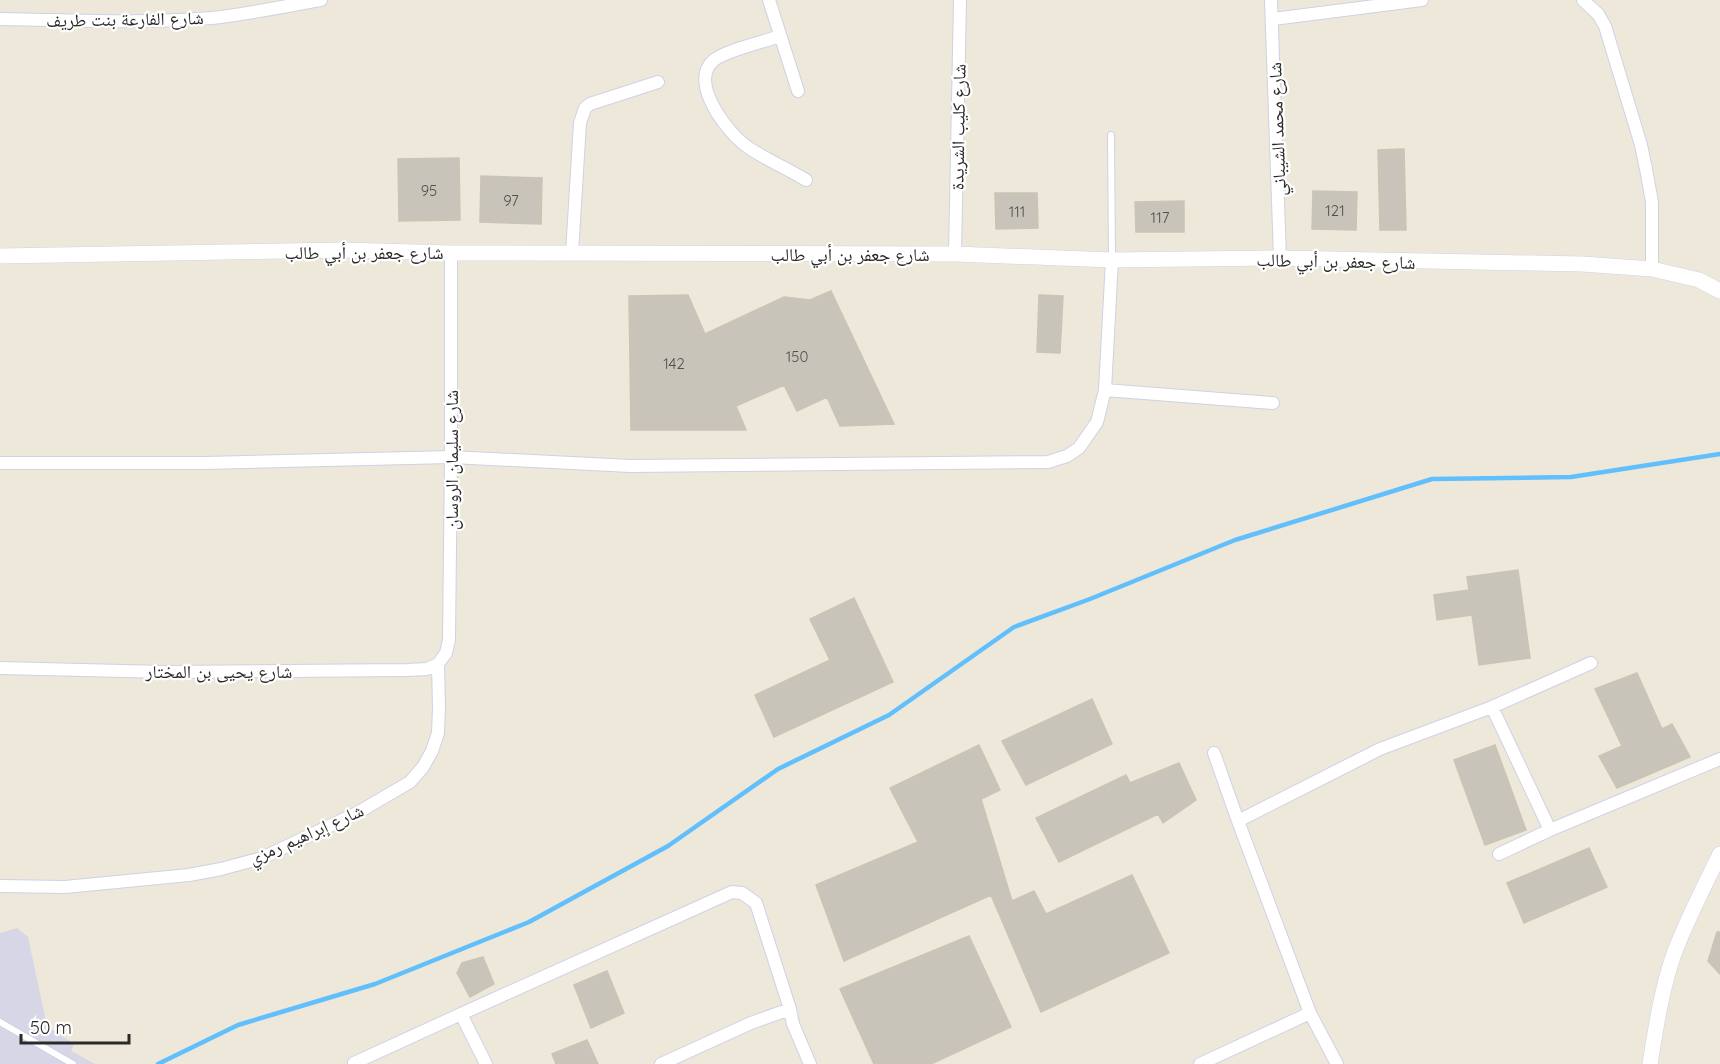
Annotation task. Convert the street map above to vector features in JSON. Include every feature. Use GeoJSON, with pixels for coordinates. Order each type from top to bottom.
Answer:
{"type":"FeatureCollection","features":[{"type":"Feature","properties":{"kind":"street","name":"شارع الفارعة بنت طريف"},"geometry":{"type":"LineString","coordinates":[[0,19],[186,20],[235,15],[321,0]]}},
{"type":"Feature","properties":{"kind":"street"},"geometry":{"type":"LineString","coordinates":[[769,0],[798,92]]}},
{"type":"Feature","properties":{"kind":"street","name":"شارع كليب الشريدة"},"geometry":{"type":"LineString","coordinates":[[956,254],[960,0]]}},
{"type":"Feature","properties":{"kind":"street","name":"شارع محمد الشيباني"},"geometry":{"type":"LineString","coordinates":[[1271,0],[1280,258]]}},
{"type":"Feature","properties":{"kind":"street"},"geometry":{"type":"LineString","coordinates":[[1273,18],[1422,0]]}},
{"type":"Feature","properties":{"kind":"street"},"geometry":{"type":"LineString","coordinates":[[1583,0],[1598,14],[1605,26],[1641,144],[1652,202],[1652,269]]}},
{"type":"Feature","properties":{"kind":"street"},"geometry":{"type":"LineString","coordinates":[[780,36],[723,55],[713,61],[706,71],[704,81],[713,107],[748,148],[806,180]]}},
{"type":"Feature","properties":{"kind":"street"},"geometry":{"type":"LineString","coordinates":[[572,253],[580,123],[585,108],[590,104],[658,82]]}},
{"type":"Feature","properties":{"kind":"street","name":"شارع جعفر بن أبي طالب"},"geometry":{"type":"LineString","coordinates":[[0,256],[344,250],[450,253],[956,254],[1112,260],[1280,258],[1582,264],[1652,269],[1699,280],[1720,291]]}},
{"type":"Feature","properties":{"kind":"street","name":"شارع سليمان الروسان"},"geometry":{"type":"LineString","coordinates":[[438,664],[446,653],[449,640],[450,253]]}},
{"type":"Feature","properties":{"kind":"street"},"geometry":{"type":"LineString","coordinates":[[0,463],[205,463],[451,457],[630,466],[1048,462],[1067,456],[1079,448],[1097,422],[1105,390],[1112,260]]}},
{"type":"Feature","properties":{"kind":"street","name":"شارع جعفر بن أبي طالب"},"geometry":{"type":"LineString","coordinates":[[1699,280],[1720,279]]}},
{"type":"Feature","properties":{"kind":"street"},"geometry":{"type":"LineString","coordinates":[[1105,390],[1273,403]]}},
{"type":"Feature","properties":{"kind":"street"},"geometry":{"type":"LineString","coordinates":[[1238,821],[1380,749],[1492,707],[1591,663]]}},
{"type":"Feature","properties":{"kind":"street","name":"شارع يحيى بن المختار"},"geometry":{"type":"LineString","coordinates":[[0,668],[199,672],[407,670],[427,669],[438,664]]}},
{"type":"Feature","properties":{"kind":"street","name":"شارع إبراهيم رمزي"},"geometry":{"type":"LineString","coordinates":[[1,884],[66,887],[189,875],[221,869],[262,858],[357,813],[410,782],[423,767],[432,751],[438,733],[438,664]]}},
{"type":"Feature","properties":{"kind":"street"},"geometry":{"type":"LineString","coordinates":[[1492,707],[1550,830]]}},
{"type":"Feature","properties":{"kind":"street"},"geometry":{"type":"LineString","coordinates":[[1215,753],[1310,1013],[1337,1064]]}},
{"type":"Feature","properties":{"kind":"street"},"geometry":{"type":"LineString","coordinates":[[1499,855],[1550,830],[1720,759]]}},
{"type":"Feature","properties":{"kind":"street"},"geometry":{"type":"LineString","coordinates":[[1650,1064],[1663,991],[1675,953],[1720,854]]}},
{"type":"Feature","properties":{"kind":"street"},"geometry":{"type":"LineString","coordinates":[[354,1063],[732,892],[742,893],[756,903],[793,1024],[810,1064]]}},
{"type":"Feature","properties":{"kind":"street"},"geometry":{"type":"LineString","coordinates":[[661,1064],[751,1023],[790,1009]]}},
{"type":"Feature","properties":{"kind":"street"},"geometry":{"type":"LineString","coordinates":[[1200,1064],[1310,1013]]}},
{"type":"Feature","properties":{"kind":"street"},"geometry":{"type":"LineString","coordinates":[[461,1014],[486,1064]]}},
{"type":"Feature","properties":{"kind":"lane"},"geometry":{"type":"LineString","coordinates":[[1111,135],[1112,260]]}},
{"type":"Feature","properties":{"kind":"lane"},"geometry":{"type":"LineString","coordinates":[[0,1022],[73,1064]]}},
{"type":"Feature","properties":{"kind":"shaded area"},"geometry":{"type":"Polygon","coordinates":[[[17,928],[28,937],[47,1026],[74,1044],[71,1051],[95,1064],[0,1064],[0,933],[17,928]]]}},
{"type":"Feature","properties":{"kind":"building"},"geometry":{"type":"Polygon","coordinates":[[[1404,149],[1406,230],[1380,230],[1378,150],[1404,149]]]}},
{"type":"Feature","properties":{"kind":"building"},"geometry":{"type":"Polygon","coordinates":[[[459,158],[460,220],[399,221],[398,159],[459,158]]]}},
{"type":"Feature","properties":{"kind":"building"},"geometry":{"type":"Polygon","coordinates":[[[481,176],[542,178],[541,224],[480,222],[481,176]]]}},
{"type":"Feature","properties":{"kind":"building"},"geometry":{"type":"Polygon","coordinates":[[[1313,191],[1357,192],[1356,230],[1312,229],[1313,191]]]}},
{"type":"Feature","properties":{"kind":"building"},"geometry":{"type":"Polygon","coordinates":[[[995,193],[1037,193],[1038,228],[996,229],[995,193]]]}},
{"type":"Feature","properties":{"kind":"building"},"geometry":{"type":"Polygon","coordinates":[[[1184,201],[1184,232],[1136,232],[1135,202],[1184,201]]]}},
{"type":"Feature","properties":{"kind":"building"},"geometry":{"type":"Polygon","coordinates":[[[831,291],[894,424],[840,426],[827,397],[797,411],[784,385],[736,406],[746,430],[631,430],[629,296],[688,295],[705,334],[784,297],[810,300],[831,291]]]}},
{"type":"Feature","properties":{"kind":"building"},"geometry":{"type":"Polygon","coordinates":[[[1039,295],[1063,296],[1060,353],[1037,352],[1039,295]]]}},
{"type":"Feature","properties":{"kind":"building"},"geometry":{"type":"Polygon","coordinates":[[[1518,570],[1530,658],[1479,665],[1472,615],[1437,620],[1434,595],[1469,590],[1467,577],[1518,570]]]}},
{"type":"Feature","properties":{"kind":"building"},"geometry":{"type":"Polygon","coordinates":[[[854,598],[893,682],[774,737],[755,695],[830,660],[810,619],[854,598]]]}},
{"type":"Feature","properties":{"kind":"building"},"geometry":{"type":"Polygon","coordinates":[[[1637,673],[1662,729],[1672,724],[1690,757],[1617,788],[1599,756],[1622,746],[1595,689],[1637,673]]]}},
{"type":"Feature","properties":{"kind":"building"},"geometry":{"type":"Polygon","coordinates":[[[1092,699],[1112,744],[1026,785],[1002,741],[1092,699]]]}},
{"type":"Feature","properties":{"kind":"building"},"geometry":{"type":"Polygon","coordinates":[[[979,745],[1000,790],[981,799],[1012,901],[1034,891],[1046,914],[1132,875],[1169,953],[1041,1012],[991,895],[844,961],[816,885],[918,842],[890,788],[979,745]]]}},
{"type":"Feature","properties":{"kind":"building"},"geometry":{"type":"Polygon","coordinates":[[[1495,745],[1526,830],[1485,845],[1454,760],[1495,745]]]}},
{"type":"Feature","properties":{"kind":"building"},"geometry":{"type":"Polygon","coordinates":[[[1179,763],[1196,800],[1163,823],[1158,814],[1059,862],[1036,818],[1126,775],[1130,783],[1179,763]]]}},
{"type":"Feature","properties":{"kind":"building"},"geometry":{"type":"Polygon","coordinates":[[[1589,848],[1607,887],[1524,923],[1507,883],[1589,848]]]}},
{"type":"Feature","properties":{"kind":"building"},"geometry":{"type":"Polygon","coordinates":[[[1717,932],[1720,932],[1720,974],[1708,961],[1717,932]]]}},
{"type":"Feature","properties":{"kind":"building"},"geometry":{"type":"Polygon","coordinates":[[[969,936],[1011,1027],[931,1064],[874,1064],[840,989],[969,936]]]}},
{"type":"Feature","properties":{"kind":"building"},"geometry":{"type":"Polygon","coordinates":[[[483,957],[494,984],[470,997],[457,973],[462,963],[483,957]]]}},
{"type":"Feature","properties":{"kind":"building"},"geometry":{"type":"Polygon","coordinates":[[[607,971],[624,1013],[591,1028],[574,985],[607,971]]]}},
{"type":"Feature","properties":{"kind":"building"},"geometry":{"type":"Polygon","coordinates":[[[587,1040],[598,1064],[556,1064],[552,1054],[587,1040]]]}},
{"type":"Feature","properties":{"kind":"waterway"},"geometry":{"type":"LineString","coordinates":[[158,1064],[238,1025],[375,984],[529,922],[668,846],[778,769],[889,715],[1014,627],[1235,540],[1432,479],[1571,477],[1720,454]]}}]}
